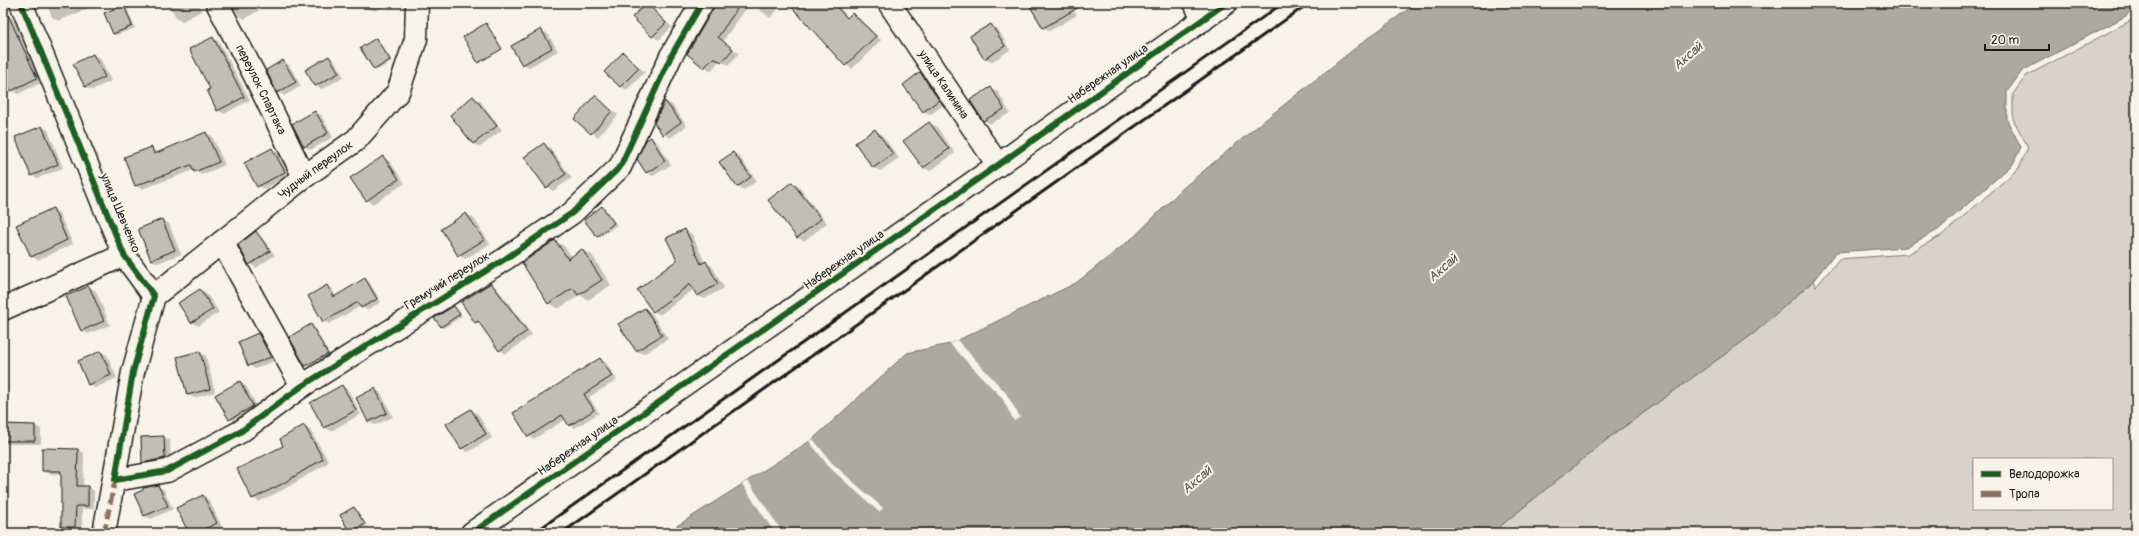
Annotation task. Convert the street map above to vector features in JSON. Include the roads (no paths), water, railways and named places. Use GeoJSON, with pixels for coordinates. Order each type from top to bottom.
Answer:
{"type":"FeatureCollection","features":[{"type":"Feature","properties":{"kind":"street","name":"улица Шевченко"},"geometry":{"type":"LineString","coordinates":[[21,3],[124,255],[154,296]]}},
{"type":"Feature","properties":{"kind":"street","name":"переулок Спартака"},"geometry":{"type":"LineString","coordinates":[[217,3],[255,76],[304,177]]}},
{"type":"Feature","properties":{"kind":"street","name":"Чудный переулок"},"geometry":{"type":"LineString","coordinates":[[154,296],[304,177],[356,140],[398,92],[416,39],[417,3]]}},
{"type":"Feature","properties":{"kind":"street","name":"Гремучий переулок"},"geometry":{"type":"LineString","coordinates":[[115,480],[167,471],[240,432],[302,386],[505,259],[572,213],[620,167],[671,56],[702,3]]}},
{"type":"Feature","properties":{"kind":"street","name":"улица Калинина"},"geometry":{"type":"LineString","coordinates":[[889,3],[998,165]]}},
{"type":"Feature","properties":{"kind":"street","name":"Набережная улица"},"geometry":{"type":"LineString","coordinates":[[472,533],[998,165],[1199,11],[1226,3]]}},
{"type":"Feature","properties":{"kind":"street"},"geometry":{"type":"LineString","coordinates":[[222,242],[302,386]]}},
{"type":"Feature","properties":{"kind":"street"},"geometry":{"type":"LineString","coordinates":[[3,309],[124,255]]}},
{"type":"Feature","properties":{"kind":"street"},"geometry":{"type":"LineString","coordinates":[[104,533],[115,480],[133,372],[154,296]]}},
{"type":"Feature","properties":{"kind":"water","name":"Аксай"},"geometry":{"type":"Polygon","coordinates":[[[1417,3],[2136,3],[2136,5],[2126,16],[2022,71],[2007,92],[2007,120],[2021,147],[2013,164],[1938,230],[1906,247],[1836,252],[1813,281],[1753,334],[1610,437],[1492,533],[666,533],[813,439],[907,353],[950,344],[1076,283],[1135,236],[1183,188],[1265,120],[1368,38],[1417,3]]]}},
{"type":"Feature","properties":{"kind":"railway"},"geometry":{"type":"LineString","coordinates":[[534,533],[1283,3]]}},
{"type":"Feature","properties":{"kind":"railway"},"geometry":{"type":"LineString","coordinates":[[562,533],[1309,3]]}}]}
